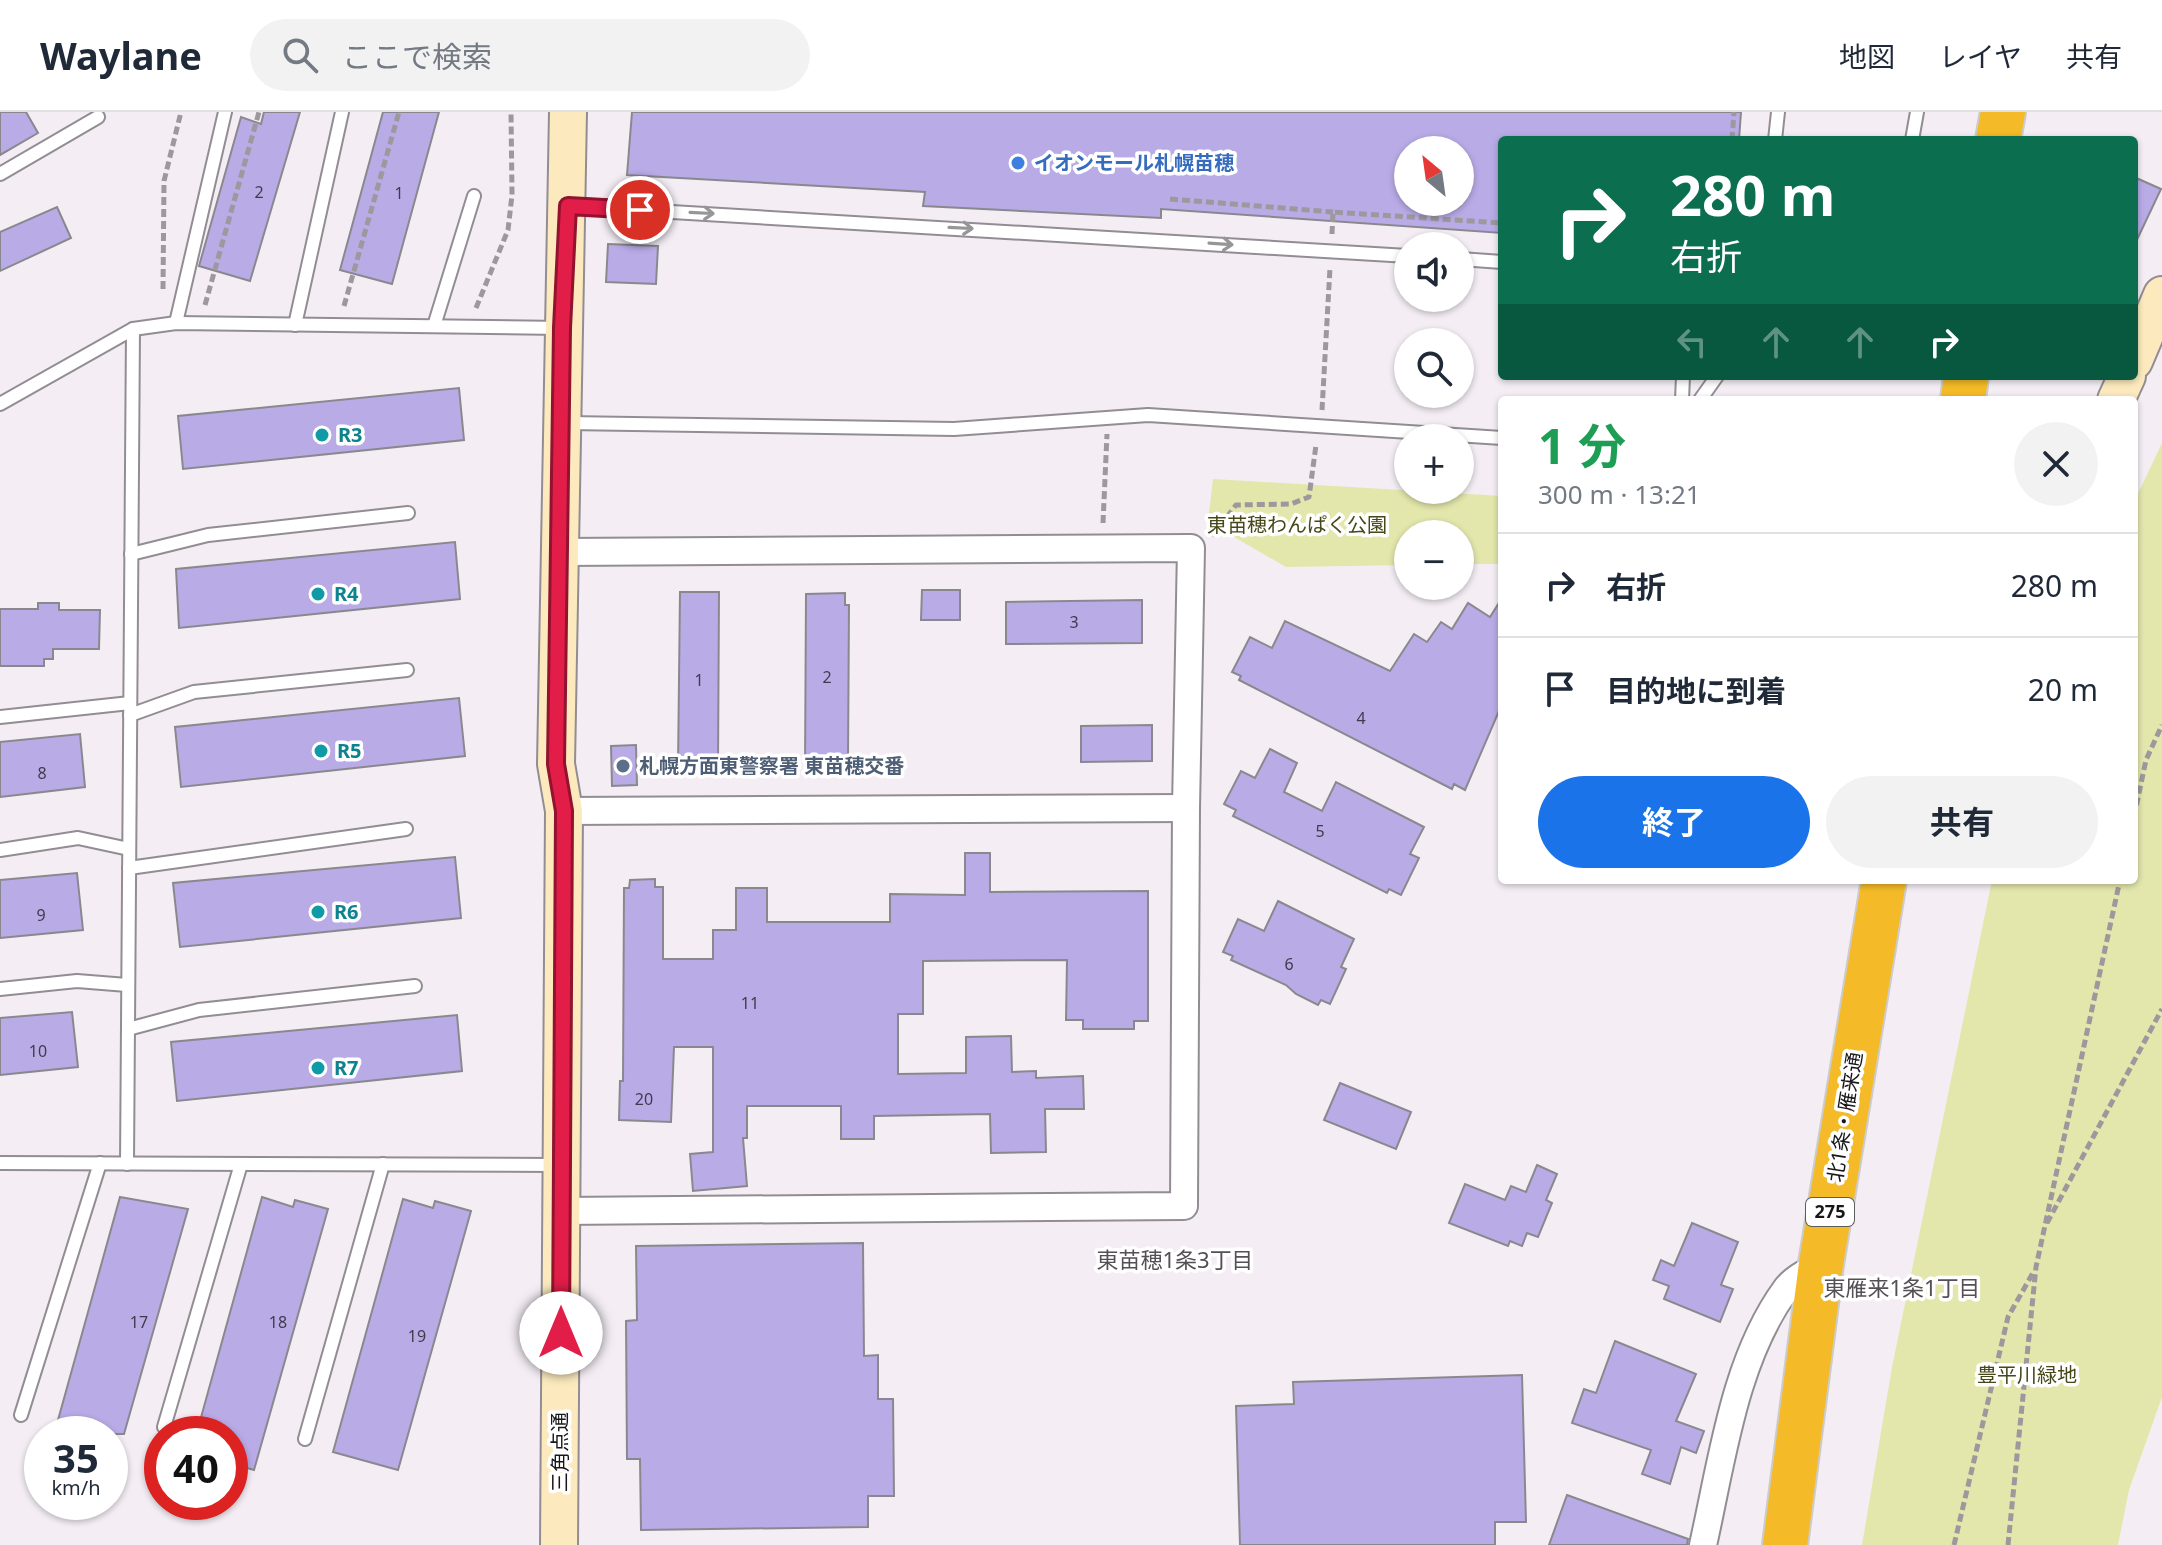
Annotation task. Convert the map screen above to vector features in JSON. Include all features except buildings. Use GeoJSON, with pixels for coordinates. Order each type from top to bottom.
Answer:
{"type":"FeatureCollection","features":[{"type":"Feature","properties":{"kind":"highway"},"geometry":{"type":"LineString","coordinates":[[1999,136],[2003,112]]}},
{"type":"Feature","properties":{"kind":"highway","name":"北1条・雁来通"},"geometry":{"type":"LineString","coordinates":[[1785,1545],[1821,1264],[1883,884]]}},
{"type":"Feature","properties":{"kind":"street","name":"三角点通"},"geometry":{"type":"LineString","coordinates":[[559,1545],[564,811],[556,764],[568,112]]}},
{"type":"Feature","properties":{"kind":"street"},"geometry":{"type":"LineString","coordinates":[[2138,352],[2162,295]]}},
{"type":"Feature","properties":{"kind":"street"},"geometry":{"type":"LineString","coordinates":[[561,552],[1191,548],[1184,1206],[561,1211]]}},
{"type":"Feature","properties":{"kind":"street"},"geometry":{"type":"LineString","coordinates":[[564,811],[1186,808]]}},
{"type":"Feature","properties":{"kind":"street"},"geometry":{"type":"LineString","coordinates":[[1703,1545],[1730,1425],[1755,1344],[1788,1286],[1821,1264]]}},
{"type":"Feature","properties":{"kind":"lane"},"geometry":{"type":"LineString","coordinates":[[176,323],[225,112]]}},
{"type":"Feature","properties":{"kind":"lane"},"geometry":{"type":"LineString","coordinates":[[295,325],[342,112]]}},
{"type":"Feature","properties":{"kind":"lane"},"geometry":{"type":"LineString","coordinates":[[1775,136],[1778,112]]}},
{"type":"Feature","properties":{"kind":"lane"},"geometry":{"type":"LineString","coordinates":[[1913,136],[1917,112]]}},
{"type":"Feature","properties":{"kind":"lane"},"geometry":{"type":"LineString","coordinates":[[0,174],[98,117]]}},
{"type":"Feature","properties":{"kind":"lane"},"geometry":{"type":"LineString","coordinates":[[434,326],[474,196]]}},
{"type":"Feature","properties":{"kind":"lane"},"geometry":{"type":"LineString","coordinates":[[568,206],[1394,255]]}},
{"type":"Feature","properties":{"kind":"lane"},"geometry":{"type":"LineString","coordinates":[[1474,260],[1498,262]]}},
{"type":"Feature","properties":{"kind":"lane"},"geometry":{"type":"LineString","coordinates":[[0,404],[133,329],[176,323],[562,328]]}},
{"type":"Feature","properties":{"kind":"lane"},"geometry":{"type":"LineString","coordinates":[[127,1164],[133,329]]}},
{"type":"Feature","properties":{"kind":"lane"},"geometry":{"type":"LineString","coordinates":[[563,423],[788,429],[954,429],[1148,415],[1498,438]]}},
{"type":"Feature","properties":{"kind":"lane"},"geometry":{"type":"LineString","coordinates":[[131,554],[208,535],[408,513]]}},
{"type":"Feature","properties":{"kind":"lane"},"geometry":{"type":"LineString","coordinates":[[0,717],[130,709],[194,692],[407,670]]}},
{"type":"Feature","properties":{"kind":"lane"},"geometry":{"type":"LineString","coordinates":[[129,868],[406,829]]}},
{"type":"Feature","properties":{"kind":"lane"},"geometry":{"type":"LineString","coordinates":[[0,850],[78,838],[129,849]]}},
{"type":"Feature","properties":{"kind":"lane"},"geometry":{"type":"LineString","coordinates":[[0,989],[77,981],[127,985]]}},
{"type":"Feature","properties":{"kind":"lane"},"geometry":{"type":"LineString","coordinates":[[128,1029],[199,1010],[415,986]]}},
{"type":"Feature","properties":{"kind":"lane"},"geometry":{"type":"LineString","coordinates":[[0,1163],[562,1165]]}},
{"type":"Feature","properties":{"kind":"lane"},"geometry":{"type":"LineString","coordinates":[[21,1415],[100,1163]]}},
{"type":"Feature","properties":{"kind":"lane"},"geometry":{"type":"LineString","coordinates":[[167,1416],[241,1164]]}},
{"type":"Feature","properties":{"kind":"lane"},"geometry":{"type":"LineString","coordinates":[[305,1439],[383,1164]]}},
{"type":"Feature","properties":{"kind":"path"},"geometry":{"type":"LineString","coordinates":[[162,291],[164,181],[181,112]]}},
{"type":"Feature","properties":{"kind":"path"},"geometry":{"type":"LineString","coordinates":[[205,306],[259,112]]}},
{"type":"Feature","properties":{"kind":"path"},"geometry":{"type":"LineString","coordinates":[[343,307],[399,112]]}},
{"type":"Feature","properties":{"kind":"path"},"geometry":{"type":"LineString","coordinates":[[476,308],[508,230],[512,195],[511,112]]}},
{"type":"Feature","properties":{"kind":"path"},"geometry":{"type":"LineString","coordinates":[[1732,136],[1734,112]]}},
{"type":"Feature","properties":{"kind":"path"},"geometry":{"type":"LineString","coordinates":[[1170,199],[1498,223]]}},
{"type":"Feature","properties":{"kind":"path"},"geometry":{"type":"LineString","coordinates":[[1332,239],[1333,212]]}},
{"type":"Feature","properties":{"kind":"path"},"geometry":{"type":"LineString","coordinates":[[1322,411],[1330,265]]}},
{"type":"Feature","properties":{"kind":"path"},"geometry":{"type":"LineString","coordinates":[[1103,534],[1108,417]]}},
{"type":"Feature","properties":{"kind":"path"},"geometry":{"type":"LineString","coordinates":[[1205,544],[1236,505],[1291,504],[1309,497],[1316,455]]}},
{"type":"Feature","properties":{"kind":"path"},"geometry":{"type":"LineString","coordinates":[[2138,798],[2146,760],[2162,725]]}},
{"type":"Feature","properties":{"kind":"path"},"geometry":{"type":"LineString","coordinates":[[2008,1545],[2036,1267],[2119,884]]}},
{"type":"Feature","properties":{"kind":"path"},"geometry":{"type":"LineString","coordinates":[[2044,1229],[2162,1009]]}},
{"type":"Feature","properties":{"kind":"path"},"geometry":{"type":"LineString","coordinates":[[1954,1545],[2008,1317],[2036,1267]]}},
{"type":"Feature","properties":{"kind":"green space","name":"豊平川緑地"},"geometry":{"type":"Polygon","coordinates":[[[2162,443],[2162,1397],[2129,1490],[2118,1545],[1862,1545],[1892,1367],[1991,884],[2138,884],[2138,494],[2162,443]]]}},
{"type":"Feature","properties":{"kind":"green space","name":"東苗穂わんぱく公園"},"geometry":{"type":"Polygon","coordinates":[[[1213,479],[1394,490],[1394,504],[1474,504],[1474,494],[1498,496],[1498,564],[1474,564],[1474,520],[1394,520],[1394,565],[1286,567],[1208,522],[1213,479]]]}},
{"type":"Feature","properties":{"kind":"place","name":"イオンモール札幌苗穂"},"geometry":{"type":"Point","coordinates":[1018,163]}},
{"type":"Feature","properties":{"kind":"place","name":"R3"},"geometry":{"type":"Point","coordinates":[322,435]}},
{"type":"Feature","properties":{"kind":"place","name":"R4"},"geometry":{"type":"Point","coordinates":[318,594]}},
{"type":"Feature","properties":{"kind":"place","name":"R5"},"geometry":{"type":"Point","coordinates":[321,751]}},
{"type":"Feature","properties":{"kind":"place","name":"札幌方面東警察署 東苗穂交番"},"geometry":{"type":"Point","coordinates":[623,766]}},
{"type":"Feature","properties":{"kind":"place","name":"R6"},"geometry":{"type":"Point","coordinates":[318,912]}},
{"type":"Feature","properties":{"kind":"place","name":"R7"},"geometry":{"type":"Point","coordinates":[318,1068]}},
{"type":"Feature","properties":{"kind":"district","name":"東苗穂1条3丁目"},"geometry":{"type":"Point","coordinates":[1175,1260]}},
{"type":"Feature","properties":{"kind":"district","name":"東雁来1条1丁目"},"geometry":{"type":"Point","coordinates":[1902,1288]}},
{"type":"Feature","properties":{"kind":"route"},"geometry":{"type":"LineString","coordinates":[[561,1333],[564,811],[556,764],[562,328],[568,206],[640,210]]}}]}
